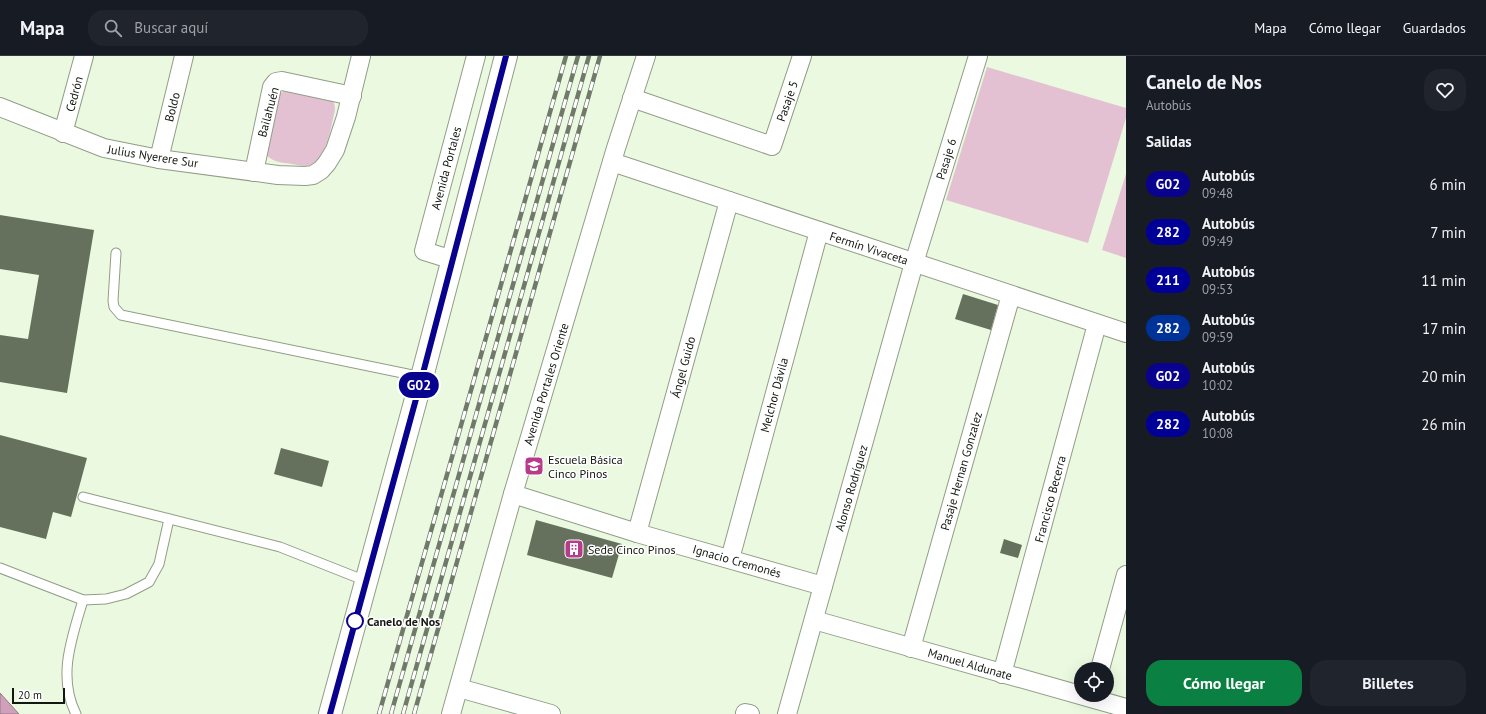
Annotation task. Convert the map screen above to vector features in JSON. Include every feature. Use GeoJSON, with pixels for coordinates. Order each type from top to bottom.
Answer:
{"type":"FeatureCollection","features":[{"type":"Feature","properties":{"kind":"main road"},"geometry":{"type":"LineString","coordinates":[[330,714],[422,377],[506,56]]}},
{"type":"Feature","properties":{"kind":"street","name":"Cedrón"},"geometry":{"type":"LineString","coordinates":[[63,133],[84,56]]}},
{"type":"Feature","properties":{"kind":"street","name":"Boldo"},"geometry":{"type":"LineString","coordinates":[[159,158],[184,56]]}},
{"type":"Feature","properties":{"kind":"street"},"geometry":{"type":"LineString","coordinates":[[352,96],[361,56]]}},
{"type":"Feature","properties":{"kind":"street","name":"Avenida Portales"},"geometry":{"type":"LineString","coordinates":[[453,260],[424,252],[476,56]]}},
{"type":"Feature","properties":{"kind":"street","name":"Avenida Portales Oriente"},"geometry":{"type":"LineString","coordinates":[[452,714],[513,494],[612,162],[646,56]]}},
{"type":"Feature","properties":{"kind":"street","name":"Pasaje 5"},"geometry":{"type":"LineString","coordinates":[[632,98],[772,146],[802,56]]}},
{"type":"Feature","properties":{"kind":"street","name":"Pasaje 6"},"geometry":{"type":"LineString","coordinates":[[914,263],[978,56]]}},
{"type":"Feature","properties":{"kind":"street","name":"Bailahuén"},"geometry":{"type":"LineString","coordinates":[[254,172],[272,87],[276,82],[282,81],[352,96]]}},
{"type":"Feature","properties":{"kind":"street","name":"Julius Nyerere Sur"},"geometry":{"type":"LineString","coordinates":[[0,107],[104,148],[159,158],[289,176],[313,175],[321,170],[332,157],[352,96]]}},
{"type":"Feature","properties":{"kind":"street","name":"Fermín Vivaceta"},"geometry":{"type":"LineString","coordinates":[[612,162],[1126,333]]}},
{"type":"Feature","properties":{"kind":"street","name":"Ángel Guido"},"geometry":{"type":"LineString","coordinates":[[637,533],[729,201]]}},
{"type":"Feature","properties":{"kind":"street","name":"Melchor Dávila"},"geometry":{"type":"LineString","coordinates":[[730,559],[818,231]]}},
{"type":"Feature","properties":{"kind":"street","name":"Alonso Rodríguez"},"geometry":{"type":"LineString","coordinates":[[787,714],[914,263]]}},
{"type":"Feature","properties":{"kind":"street","name":"Pasaje Hernan Gonzalez"},"geometry":{"type":"LineString","coordinates":[[911,648],[1011,295]]}},
{"type":"Feature","properties":{"kind":"street","name":"Francisco Becerra"},"geometry":{"type":"LineString","coordinates":[[1002,674],[1097,324]]}},
{"type":"Feature","properties":{"kind":"street","name":"Ignacio Cremonés"},"geometry":{"type":"LineString","coordinates":[[513,494],[637,533],[823,586]]}},
{"type":"Feature","properties":{"kind":"street"},"geometry":{"type":"LineString","coordinates":[[1102,662],[1126,575]]}},
{"type":"Feature","properties":{"kind":"street","name":"Manuel Aldunate"},"geometry":{"type":"LineString","coordinates":[[814,620],[1002,674],[1074,692]]}},
{"type":"Feature","properties":{"kind":"street"},"geometry":{"type":"LineString","coordinates":[[459,688],[551,714]]}},
{"type":"Feature","properties":{"kind":"street","name":"Manuel Aldunate"},"geometry":{"type":"LineString","coordinates":[[1108,702],[1126,708]]}},
{"type":"Feature","properties":{"kind":"lane"},"geometry":{"type":"LineString","coordinates":[[116,253],[113,301],[114,307],[121,315],[422,377]]}},
{"type":"Feature","properties":{"kind":"lane"},"geometry":{"type":"LineString","coordinates":[[84,497],[280,547],[366,581]]}},
{"type":"Feature","properties":{"kind":"lane"},"geometry":{"type":"LineString","coordinates":[[0,568],[83,600],[106,599],[126,594],[149,582],[159,564],[168,519]]}},
{"type":"Feature","properties":{"kind":"lane"},"geometry":{"type":"LineString","coordinates":[[76,714],[70,701],[67,680],[68,654],[83,600]]}},
{"type":"Feature","properties":{"kind":"shaded area"},"geometry":{"type":"Polygon","coordinates":[[[987,67],[1126,108],[1126,118],[1088,243],[946,200],[987,67]]]}},
{"type":"Feature","properties":{"kind":"shaded area"},"geometry":{"type":"Polygon","coordinates":[[[286,90],[330,98],[334,105],[335,110],[332,124],[324,149],[316,162],[310,165],[301,166],[278,162],[272,160],[266,155],[279,96],[286,90]]]}},
{"type":"Feature","properties":{"kind":"shaded area"},"geometry":{"type":"Polygon","coordinates":[[[1126,174],[1126,258],[1102,250],[1126,174]]]}},
{"type":"Feature","properties":{"kind":"shaded area"},"geometry":{"type":"Polygon","coordinates":[[[0,693],[19,714],[0,714],[0,693]]]}},
{"type":"Feature","properties":{"kind":"building"},"geometry":{"type":"Polygon","coordinates":[[[0,215],[94,230],[67,393],[0,382],[0,335],[28,339],[39,275],[0,269],[0,215]]]}},
{"type":"Feature","properties":{"kind":"building"},"geometry":{"type":"Polygon","coordinates":[[[963,294],[998,305],[991,330],[955,319],[963,294]]]}},
{"type":"Feature","properties":{"kind":"building"},"geometry":{"type":"Polygon","coordinates":[[[0,435],[87,458],[71,517],[53,512],[46,539],[0,527],[0,435]]]}},
{"type":"Feature","properties":{"kind":"building"},"geometry":{"type":"Polygon","coordinates":[[[281,448],[329,461],[322,487],[274,474],[281,448]]]}},
{"type":"Feature","properties":{"kind":"building","name":"Sede Cinco Pinos"},"geometry":{"type":"Polygon","coordinates":[[[536,520],[622,544],[612,578],[527,555],[536,520]]]}},
{"type":"Feature","properties":{"kind":"building"},"geometry":{"type":"Polygon","coordinates":[[[1004,539],[1022,545],[1018,558],[1000,553],[1004,539]]]}},
{"type":"Feature","properties":{"kind":"railway"},"geometry":{"type":"LineString","coordinates":[[379,714],[566,56]]}},
{"type":"Feature","properties":{"kind":"railway"},"geometry":{"type":"LineString","coordinates":[[391,714],[578,56]]}},
{"type":"Feature","properties":{"kind":"railway"},"geometry":{"type":"LineString","coordinates":[[403,714],[589,56]]}},
{"type":"Feature","properties":{"kind":"railway"},"geometry":{"type":"LineString","coordinates":[[414,714],[600,56]]}},
{"type":"Feature","properties":{"kind":"bus line","name":"G02"},"geometry":{"type":"LineString","coordinates":[[330,714],[422,377],[506,56]]}},
{"type":"Feature","properties":{"kind":"place","name":"Escuela Básica Cinco Pinos"},"geometry":{"type":"Point","coordinates":[534,466]}},
{"type":"Feature","properties":{"kind":"place","name":"Sede Cinco Pinos"},"geometry":{"type":"Point","coordinates":[574,549]}},
{"type":"Feature","properties":{"kind":"place","name":"Canelo de Nos"},"geometry":{"type":"Point","coordinates":[355,621]}}]}
